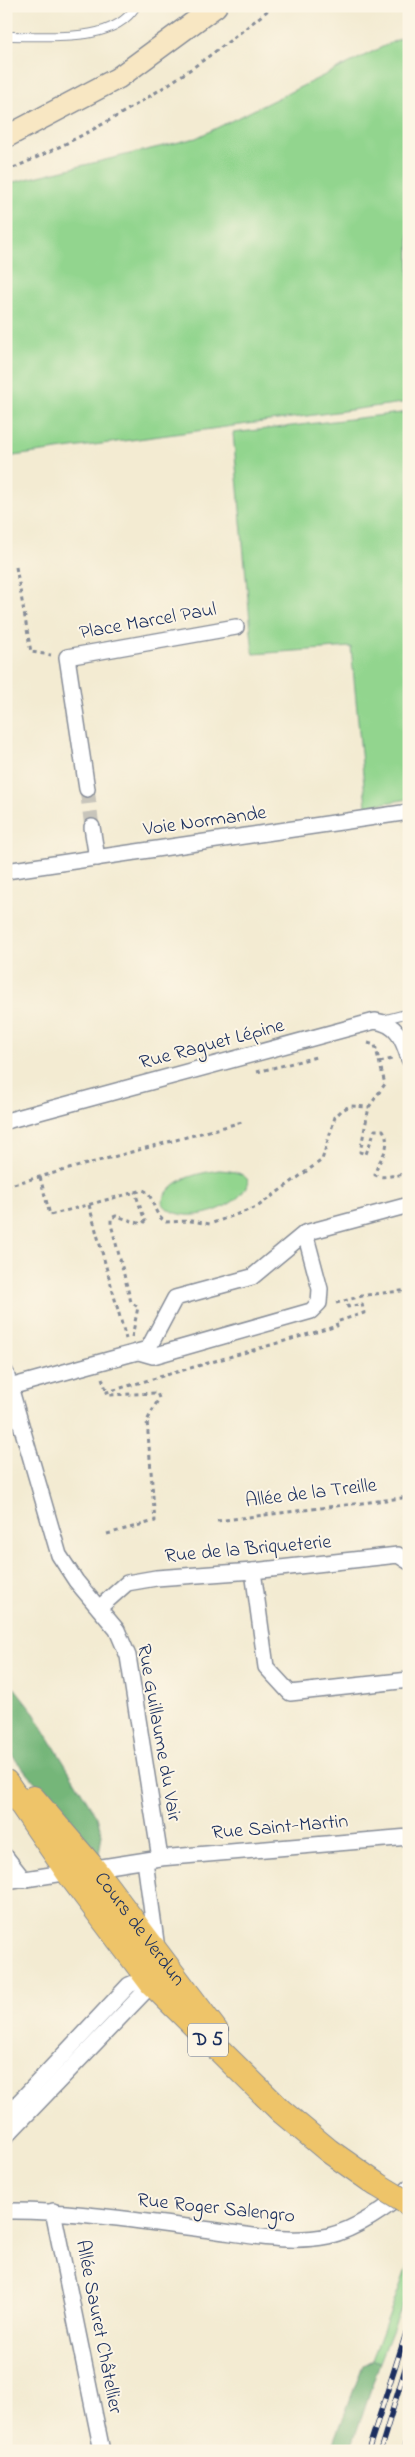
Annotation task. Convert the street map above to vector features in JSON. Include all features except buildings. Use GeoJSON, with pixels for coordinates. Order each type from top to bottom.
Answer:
{"type":"FeatureCollection","features":[{"type":"Feature","properties":{"kind":"main road"},"geometry":{"type":"LineString","coordinates":[[6,138],[118,78],[216,6]]}},
{"type":"Feature","properties":{"kind":"main road","name":"Cours de Verdun"},"geometry":{"type":"LineString","coordinates":[[6,1769],[94,1869],[265,2096]]}},
{"type":"Feature","properties":{"kind":"main road","name":"Cours de Verdun"},"geometry":{"type":"LineString","coordinates":[[6,1782],[140,1978],[265,2096],[329,2151],[376,2184],[409,2204]]}},
{"type":"Feature","properties":{"kind":"street","name":"Place Marcel Paul"},"geometry":{"type":"LineString","coordinates":[[67,657],[236,627]]}},
{"type":"Feature","properties":{"kind":"street"},"geometry":{"type":"LineString","coordinates":[[67,657],[87,789]]}},
{"type":"Feature","properties":{"kind":"street","name":"Voie Normande"},"geometry":{"type":"LineString","coordinates":[[6,871],[409,812]]}},
{"type":"Feature","properties":{"kind":"street"},"geometry":{"type":"LineString","coordinates":[[92,827],[97,858]]}},
{"type":"Feature","properties":{"kind":"street"},"geometry":{"type":"LineString","coordinates":[[375,1022],[387,1023],[401,1035],[409,1058]]}},
{"type":"Feature","properties":{"kind":"street","name":"Rue Raguet Lépine"},"geometry":{"type":"LineString","coordinates":[[6,1122],[375,1022]]}},
{"type":"Feature","properties":{"kind":"street"},"geometry":{"type":"LineString","coordinates":[[8,1380],[98,1363],[132,1347],[148,1349],[175,1298],[252,1277],[305,1233],[409,1205]]}},
{"type":"Feature","properties":{"kind":"street"},"geometry":{"type":"LineString","coordinates":[[132,1347],[153,1356],[311,1311],[319,1302],[320,1289],[305,1233]]}},
{"type":"Feature","properties":{"kind":"street","name":"Rue Guillaume du Vair"},"geometry":{"type":"LineString","coordinates":[[8,1380],[59,1555],[76,1581],[117,1630],[128,1656],[160,1858]]}},
{"type":"Feature","properties":{"kind":"street","name":"Rue de la Briqueterie"},"geometry":{"type":"LineString","coordinates":[[99,1608],[127,1583],[156,1578],[253,1571],[398,1555],[409,1562]]}},
{"type":"Feature","properties":{"kind":"street"},"geometry":{"type":"LineString","coordinates":[[253,1571],[266,1667],[290,1693],[409,1680]]}},
{"type":"Feature","properties":{"kind":"street","name":"Rue Saint-Martin"},"geometry":{"type":"LineString","coordinates":[[6,1882],[69,1874],[160,1858],[409,1837]]}},
{"type":"Feature","properties":{"kind":"street"},"geometry":{"type":"LineString","coordinates":[[6,1857],[24,1880]]}},
{"type":"Feature","properties":{"kind":"street"},"geometry":{"type":"LineString","coordinates":[[145,1861],[157,1953]]}},
{"type":"Feature","properties":{"kind":"street"},"geometry":{"type":"LineString","coordinates":[[6,2116],[140,1978],[157,1978],[186,1991]]}},
{"type":"Feature","properties":{"kind":"street"},"geometry":{"type":"LineString","coordinates":[[6,2136],[140,1978]]}},
{"type":"Feature","properties":{"kind":"street","name":"Rue Roger Salengro"},"geometry":{"type":"LineString","coordinates":[[6,2211],[54,2210],[288,2240],[329,2236],[368,2219],[396,2201],[409,2188]]}},
{"type":"Feature","properties":{"kind":"street","name":"Allée Sauret Châtellier"},"geometry":{"type":"LineString","coordinates":[[54,2210],[102,2451]]}},
{"type":"Feature","properties":{"kind":"lane"},"geometry":{"type":"LineString","coordinates":[[6,36],[69,35],[108,31],[123,22],[136,6]]}},
{"type":"Feature","properties":{"kind":"lane"},"geometry":{"type":"LineString","coordinates":[[375,1022],[409,1013]]}},
{"type":"Feature","properties":{"kind":"path"},"geometry":{"type":"LineString","coordinates":[[6,171],[53,151],[161,90],[273,6]]}},
{"type":"Feature","properties":{"kind":"path"},"geometry":{"type":"LineString","coordinates":[[16,567],[31,652],[67,657]]}},
{"type":"Feature","properties":{"kind":"path"},"geometry":{"type":"LineString","coordinates":[[380,1062],[385,1084],[369,1107],[360,1152],[366,1154],[375,1130],[383,1130],[386,1143],[385,1154],[375,1175],[379,1177],[398,1174],[409,1176]]}},
{"type":"Feature","properties":{"kind":"path"},"geometry":{"type":"LineString","coordinates":[[40,1177],[50,1215],[135,1192],[147,1191],[155,1213],[166,1222],[192,1221],[210,1224],[257,1207],[322,1160],[336,1117],[342,1110],[350,1106],[369,1107]]}},
{"type":"Feature","properties":{"kind":"path"},"geometry":{"type":"LineString","coordinates":[[6,1186],[242,1122]]}},
{"type":"Feature","properties":{"kind":"path"},"geometry":{"type":"LineString","coordinates":[[132,1347],[138,1307],[131,1302],[111,1218],[121,1216],[142,1224],[145,1221],[135,1192]]}},
{"type":"Feature","properties":{"kind":"path"},"geometry":{"type":"LineString","coordinates":[[89,1205],[132,1347]]}},
{"type":"Feature","properties":{"kind":"path"},"geometry":{"type":"LineString","coordinates":[[311,1311],[366,1294],[409,1290]]}},
{"type":"Feature","properties":{"kind":"path"},"geometry":{"type":"LineString","coordinates":[[107,1392],[337,1326],[336,1322],[364,1313],[362,1304],[348,1307],[346,1300]]}},
{"type":"Feature","properties":{"kind":"path"},"geometry":{"type":"LineString","coordinates":[[98,1363],[108,1395],[157,1393],[159,1398],[146,1421],[155,1521],[107,1534]]}},
{"type":"Feature","properties":{"kind":"path","name":"Allée de la Treille"},"geometry":{"type":"LineString","coordinates":[[218,1521],[409,1497]]}},
{"type":"Feature","properties":{"kind":"green space"},"geometry":{"type":"Polygon","coordinates":[[[409,34],[409,402],[6,457],[6,184],[196,138],[409,34]]]}},
{"type":"Feature","properties":{"kind":"green space"},"geometry":{"type":"Polygon","coordinates":[[[409,412],[409,799],[366,806],[351,647],[253,654],[233,433],[409,412]]]}},
{"type":"Feature","properties":{"kind":"green space"},"geometry":{"type":"Polygon","coordinates":[[[219,1170],[239,1173],[248,1180],[244,1190],[235,1200],[223,1207],[195,1215],[181,1214],[170,1210],[162,1202],[171,1187],[185,1178],[219,1170]]]}},
{"type":"Feature","properties":{"kind":"green space"},"geometry":{"type":"Polygon","coordinates":[[[6,1677],[32,1710],[97,1817],[102,1834],[99,1855],[6,1749],[6,1677]]]}},
{"type":"Feature","properties":{"kind":"green space"},"geometry":{"type":"Polygon","coordinates":[[[409,2262],[409,2288],[380,2362],[372,2360],[409,2262]]]}},
{"type":"Feature","properties":{"kind":"green space"},"geometry":{"type":"Polygon","coordinates":[[[372,2360],[380,2362],[350,2451],[333,2451],[335,2440],[363,2365],[372,2360]]]}},
{"type":"Feature","properties":{"kind":"tunnel"},"geometry":{"type":"LineString","coordinates":[[87,789],[92,827]]}},
{"type":"Feature","properties":{"kind":"railway"},"geometry":{"type":"LineString","coordinates":[[368,2451],[409,2324]]}},
{"type":"Feature","properties":{"kind":"railway"},"geometry":{"type":"LineString","coordinates":[[380,2451],[409,2356]]}},
{"type":"Feature","properties":{"kind":"railway"},"geometry":{"type":"LineString","coordinates":[[403,2451],[409,2432]]}}]}
